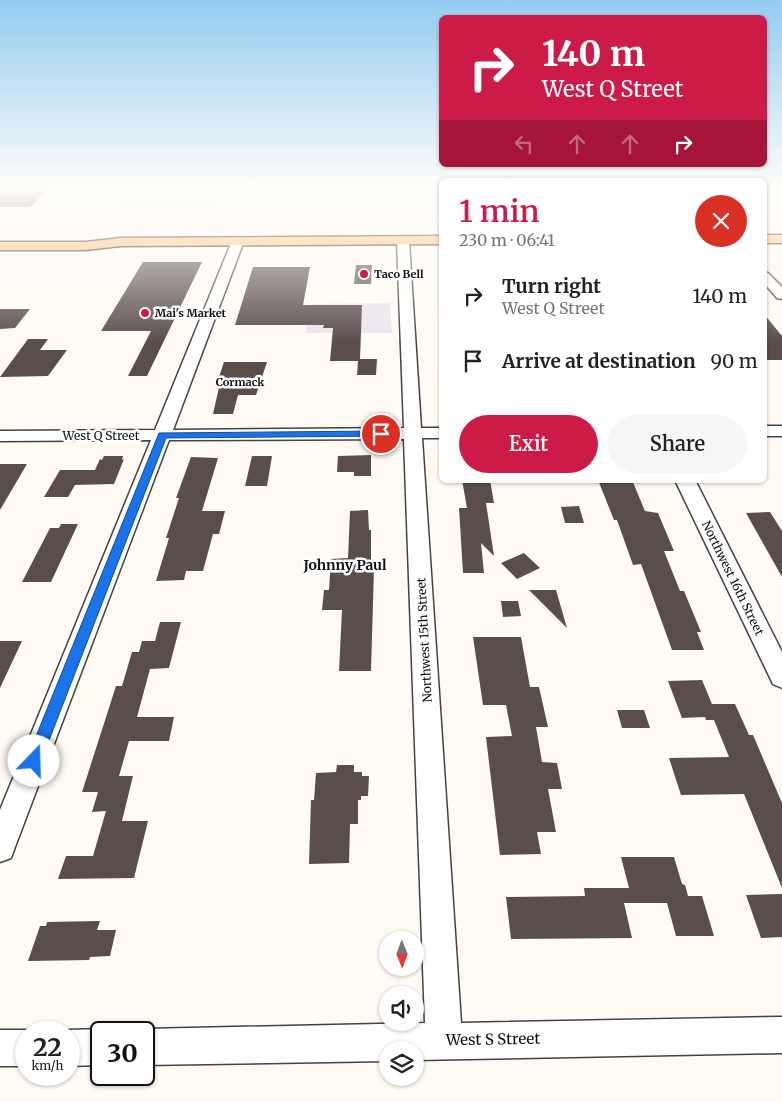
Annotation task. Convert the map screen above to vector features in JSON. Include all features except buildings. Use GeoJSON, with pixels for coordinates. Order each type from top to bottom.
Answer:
{"type":"FeatureCollection","features":[{"type":"Feature","properties":{"kind":"main road"},"geometry":{"type":"LineString","coordinates":[[103,239],[121,242]]}},
{"type":"Feature","properties":{"kind":"main road"},"geometry":{"type":"LineString","coordinates":[[0,246],[85,246],[121,242],[439,240]]}},
{"type":"Feature","properties":{"kind":"street","name":"Northwest 15th Street"},"geometry":{"type":"LineString","coordinates":[[402,240],[444,1040]]}},
{"type":"Feature","properties":{"kind":"street"},"geometry":{"type":"LineString","coordinates":[[0,847],[238,241]]}},
{"type":"Feature","properties":{"kind":"street"},"geometry":{"type":"LineString","coordinates":[[767,279],[782,295]]}},
{"type":"Feature","properties":{"kind":"street"},"geometry":{"type":"LineString","coordinates":[[767,431],[782,431]]}},
{"type":"Feature","properties":{"kind":"street","name":"West Q Street"},"geometry":{"type":"LineString","coordinates":[[0,436],[439,433]]}},
{"type":"Feature","properties":{"kind":"street","name":"Northwest 16th Street"},"geometry":{"type":"LineString","coordinates":[[686,483],[782,677]]}},
{"type":"Feature","properties":{"kind":"street","name":"West S Street"},"geometry":{"type":"LineString","coordinates":[[155,1047],[782,1035]]}},
{"type":"Feature","properties":{"kind":"street"},"geometry":{"type":"LineString","coordinates":[[0,1048],[15,1048]]}},
{"type":"Feature","properties":{"kind":"shaded area"},"geometry":{"type":"Polygon","coordinates":[[[390,303],[392,333],[306,333],[311,304],[390,303]]]}},
{"type":"Feature","properties":{"kind":"place","name":"Taco Bell"},"geometry":{"type":"Point","coordinates":[364,274]}},
{"type":"Feature","properties":{"kind":"place","name":"Mai's Market"},"geometry":{"type":"Point","coordinates":[145,313]}},
{"type":"Feature","properties":{"kind":"district","name":"Cormack"},"geometry":{"type":"Point","coordinates":[240,382]}},
{"type":"Feature","properties":{"kind":"district","name":"Johnny Paul"},"geometry":{"type":"Point","coordinates":[345,565]}},
{"type":"Feature","properties":{"kind":"route"},"geometry":{"type":"LineString","coordinates":[[34,761],[162,435],[381,434]]}}]}
